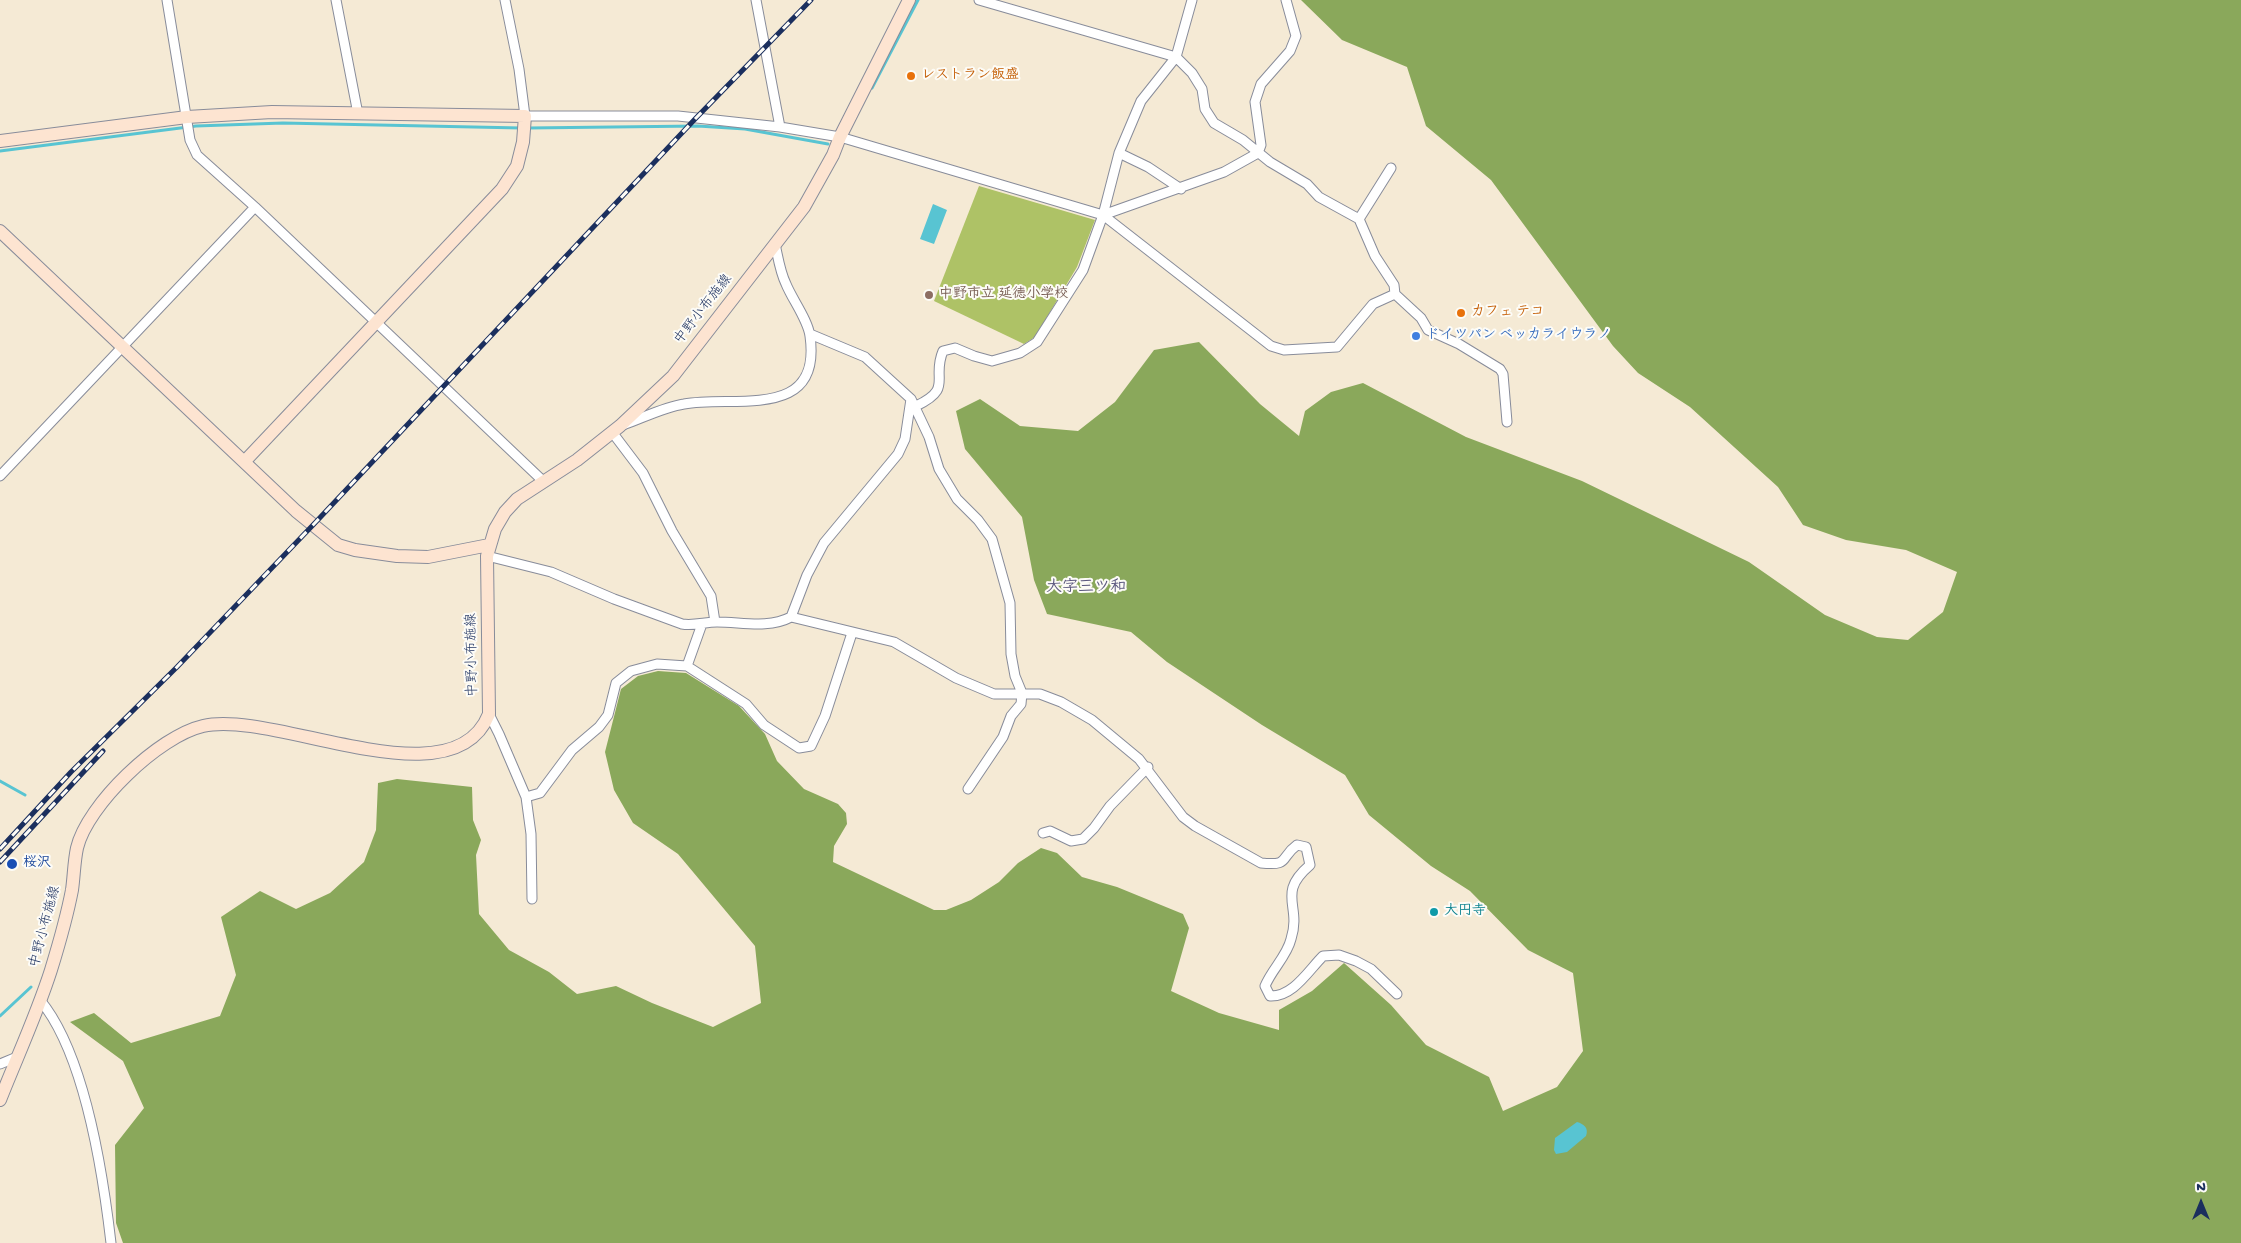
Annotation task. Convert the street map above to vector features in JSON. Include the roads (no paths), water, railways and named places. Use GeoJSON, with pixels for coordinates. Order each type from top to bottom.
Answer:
{"type":"FeatureCollection","features":[{"type":"Feature","properties":{"kind":"main road","name":"中野小布施線"},"geometry":{"type":"LineString","coordinates":[[0,1100],[40,1000],[72,890],[77,848],[88,822],[103,800],[152,753],[202,726],[222,724],[254,726],[398,754],[427,754],[457,747],[474,738],[484,726],[489,714],[488,551],[505,512],[517,499],[543,480],[577,460],[616,429],[673,376],[804,207],[834,155],[840,137],[909,0]]}},
{"type":"Feature","properties":{"kind":"main road"},"geometry":{"type":"LineString","coordinates":[[0,142],[187,117],[272,112],[525,116],[523,142],[517,166],[502,189],[245,461]]}},
{"type":"Feature","properties":{"kind":"main road"},"geometry":{"type":"LineString","coordinates":[[0,231],[296,510],[338,545],[355,550],[397,556],[428,557],[488,551]]}},
{"type":"Feature","properties":{"kind":"street"},"geometry":{"type":"LineString","coordinates":[[167,0],[190,140],[197,155],[255,207],[543,480]]}},
{"type":"Feature","properties":{"kind":"street"},"geometry":{"type":"LineString","coordinates":[[336,0],[358,114]]}},
{"type":"Feature","properties":{"kind":"street"},"geometry":{"type":"LineString","coordinates":[[505,0],[519,69],[525,116],[678,116],[780,127],[840,137],[1103,215],[1271,346],[1284,350],[1336,347],[1373,304],[1395,294]]}},
{"type":"Feature","properties":{"kind":"street"},"geometry":{"type":"LineString","coordinates":[[756,0],[780,127]]}},
{"type":"Feature","properties":{"kind":"street"},"geometry":{"type":"LineString","coordinates":[[979,0],[1176,57],[1192,73],[1202,89],[1206,109],[1214,123],[1243,140],[1258,153],[1307,184],[1319,197],[1359,219],[1375,256],[1394,285],[1395,294],[1420,318],[1428,330],[1459,344],[1500,370],[1503,374],[1507,422]]}},
{"type":"Feature","properties":{"kind":"street"},"geometry":{"type":"LineString","coordinates":[[914,403],[932,399],[938,391],[941,379],[938,364],[943,351],[955,348],[974,356],[992,360],[1020,353],[1037,342],[1055,317],[1083,270],[1103,215],[1119,153],[1141,101],[1176,57],[1192,0]]}},
{"type":"Feature","properties":{"kind":"street"},"geometry":{"type":"LineString","coordinates":[[1103,215],[1181,189],[1224,172],[1258,153],[1261,145],[1255,102],[1261,84],[1290,51],[1296,36],[1286,0]]}},
{"type":"Feature","properties":{"kind":"street"},"geometry":{"type":"LineString","coordinates":[[1119,153],[1148,167],[1181,189]]}},
{"type":"Feature","properties":{"kind":"street"},"geometry":{"type":"LineString","coordinates":[[1359,219],[1391,168]]}},
{"type":"Feature","properties":{"kind":"street"},"geometry":{"type":"LineString","coordinates":[[0,476],[255,207]]}},
{"type":"Feature","properties":{"kind":"street"},"geometry":{"type":"LineString","coordinates":[[715,622],[711,596],[672,531],[643,474],[616,429],[684,404],[773,399],[791,393],[805,378],[812,360],[810,334],[785,283],[774,244]]}},
{"type":"Feature","properties":{"kind":"street"},"geometry":{"type":"LineString","coordinates":[[810,334],[865,357],[914,403],[939,469],[957,499],[978,520],[992,539],[1010,603],[1011,654],[1015,676],[1022,693],[1021,704],[1012,716],[1003,737],[968,789]]}},
{"type":"Feature","properties":{"kind":"street"},"geometry":{"type":"LineString","coordinates":[[791,618],[806,575],[824,543],[898,454],[905,439],[914,403]]}},
{"type":"Feature","properties":{"kind":"street"},"geometry":{"type":"LineString","coordinates":[[488,551],[551,572],[614,599],[682,624],[715,622],[780,623],[791,618],[894,642],[974,688],[994,694],[1040,694],[1061,702],[1092,720],[1148,767],[1183,816],[1194,826],[1261,863],[1272,864],[1284,861],[1297,846],[1306,847],[1310,865],[1299,874],[1292,885],[1291,899],[1294,926],[1291,940],[1270,974],[1265,986],[1270,996],[1279,996],[1288,992],[1323,956],[1339,955],[1371,969],[1397,994]]}},
{"type":"Feature","properties":{"kind":"street"},"geometry":{"type":"LineString","coordinates":[[687,666],[702,624]]}},
{"type":"Feature","properties":{"kind":"street"},"geometry":{"type":"LineString","coordinates":[[526,797],[540,793],[572,750],[600,727],[608,715],[616,683],[632,671],[657,664],[687,666],[746,704],[764,725],[799,748],[811,746],[825,716],[852,633]]}},
{"type":"Feature","properties":{"kind":"street"},"geometry":{"type":"LineString","coordinates":[[489,714],[526,797],[531,834],[532,899]]}},
{"type":"Feature","properties":{"kind":"street"},"geometry":{"type":"LineString","coordinates":[[1043,833],[1050,831],[1071,841],[1083,839],[1094,828],[1110,806],[1148,767]]}},
{"type":"Feature","properties":{"kind":"street"},"geometry":{"type":"LineString","coordinates":[[40,1000],[46,1007],[72,1057],[104,1184],[111,1243]]}},
{"type":"Feature","properties":{"kind":"street"},"geometry":{"type":"LineString","coordinates":[[0,1064],[17,1056]]}},
{"type":"Feature","properties":{"kind":"water"},"geometry":{"type":"Polygon","coordinates":[[[933,204],[947,210],[934,244],[920,239],[933,204]]]}},
{"type":"Feature","properties":{"kind":"water"},"geometry":{"type":"Polygon","coordinates":[[[1577,1122],[1585,1127],[1587,1131],[1586,1136],[1567,1152],[1556,1154],[1554,1150],[1555,1138],[1577,1122]]]}},
{"type":"Feature","properties":{"kind":"waterway"},"geometry":{"type":"LineString","coordinates":[[872,88],[918,0]]}},
{"type":"Feature","properties":{"kind":"waterway"},"geometry":{"type":"LineString","coordinates":[[0,151],[196,126],[283,123],[521,128]]}},
{"type":"Feature","properties":{"kind":"waterway"},"geometry":{"type":"LineString","coordinates":[[528,128],[698,126],[745,129],[828,144]]}},
{"type":"Feature","properties":{"kind":"waterway"},"geometry":{"type":"LineString","coordinates":[[0,781],[25,795]]}},
{"type":"Feature","properties":{"kind":"waterway"},"geometry":{"type":"LineString","coordinates":[[0,1016],[31,987]]}},
{"type":"Feature","properties":{"kind":"railway"},"geometry":{"type":"LineString","coordinates":[[0,849],[71,772],[177,667],[313,525],[696,118],[811,0]]}},
{"type":"Feature","properties":{"kind":"railway"},"geometry":{"type":"LineString","coordinates":[[0,862],[103,751]]}},
{"type":"Feature","properties":{"kind":"place","name":"レストラン飯盛"},"geometry":{"type":"Point","coordinates":[911,76]}},
{"type":"Feature","properties":{"kind":"place","name":"中野市立 延徳小学校"},"geometry":{"type":"Point","coordinates":[929,295]}},
{"type":"Feature","properties":{"kind":"place","name":"カフェ テコ"},"geometry":{"type":"Point","coordinates":[1461,313]}},
{"type":"Feature","properties":{"kind":"place","name":"ドイツパン ベッカライウラノ"},"geometry":{"type":"Point","coordinates":[1416,336]}},
{"type":"Feature","properties":{"kind":"place","name":"桜沢"},"geometry":{"type":"Point","coordinates":[12,864]}},
{"type":"Feature","properties":{"kind":"place","name":"大円寺"},"geometry":{"type":"Point","coordinates":[1434,912]}},
{"type":"Feature","properties":{"kind":"district","name":"大字三ツ和"},"geometry":{"type":"Point","coordinates":[1086,589]}}]}
